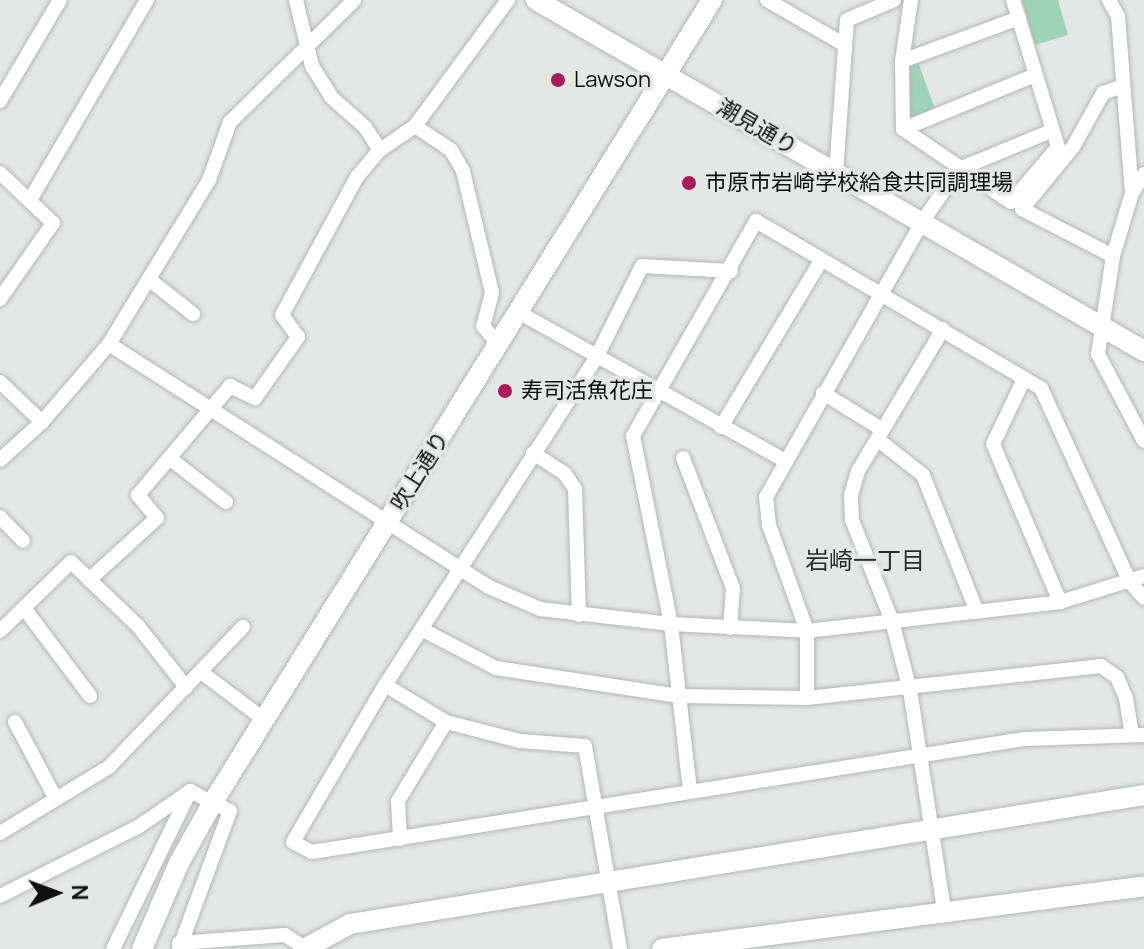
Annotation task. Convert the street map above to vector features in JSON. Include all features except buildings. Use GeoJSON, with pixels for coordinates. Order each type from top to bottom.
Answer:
{"type":"FeatureCollection","features":[{"type":"Feature","properties":{"kind":"street"},"geometry":{"type":"LineString","coordinates":[[0,101],[60,0]]}},
{"type":"Feature","properties":{"kind":"street"},"geometry":{"type":"LineString","coordinates":[[30,200],[147,0]]}},
{"type":"Feature","properties":{"kind":"street"},"geometry":{"type":"LineString","coordinates":[[296,0],[307,50],[331,97],[365,127],[380,150]]}},
{"type":"Feature","properties":{"kind":"street"},"geometry":{"type":"LineString","coordinates":[[0,460],[42,422],[109,344],[209,180],[230,122],[307,50],[354,0]]}},
{"type":"Feature","properties":{"kind":"street"},"geometry":{"type":"LineString","coordinates":[[89,580],[157,518],[138,495],[230,386],[255,398],[298,337],[282,315],[357,177],[380,150],[415,126],[508,0]]}},
{"type":"Feature","properties":{"kind":"street","name":"潮見通り"},"geometry":{"type":"LineString","coordinates":[[536,0],[1144,351]]}},
{"type":"Feature","properties":{"kind":"street","name":"吹上通り"},"geometry":{"type":"LineString","coordinates":[[142,949],[213,802],[712,0]]}},
{"type":"Feature","properties":{"kind":"street"},"geometry":{"type":"LineString","coordinates":[[767,0],[845,45]]}},
{"type":"Feature","properties":{"kind":"street"},"geometry":{"type":"LineString","coordinates":[[836,173],[847,20],[894,0]]}},
{"type":"Feature","properties":{"kind":"street"},"geometry":{"type":"LineString","coordinates":[[903,129],[902,61],[911,0]]}},
{"type":"Feature","properties":{"kind":"street"},"geometry":{"type":"LineString","coordinates":[[903,129],[1011,202],[1058,147],[1013,0]]}},
{"type":"Feature","properties":{"kind":"street"},"geometry":{"type":"LineString","coordinates":[[1109,0],[1118,16],[1120,87],[1132,193]]}},
{"type":"Feature","properties":{"kind":"street"},"geometry":{"type":"LineString","coordinates":[[902,61],[1019,18]]}},
{"type":"Feature","properties":{"kind":"street"},"geometry":{"type":"LineString","coordinates":[[903,129],[1035,75]]}},
{"type":"Feature","properties":{"kind":"street"},"geometry":{"type":"LineString","coordinates":[[1113,256],[1022,209],[1073,147],[1103,93],[1120,87]]}},
{"type":"Feature","properties":{"kind":"street"},"geometry":{"type":"LineString","coordinates":[[415,126],[451,150],[463,171],[492,293],[483,326],[498,344]]}},
{"type":"Feature","properties":{"kind":"street"},"geometry":{"type":"LineString","coordinates":[[807,698],[807,631],[769,525],[766,497],[784,460],[922,222],[959,169],[1051,131]]}},
{"type":"Feature","properties":{"kind":"street"},"geometry":{"type":"LineString","coordinates":[[0,173],[53,223],[0,299]]}},
{"type":"Feature","properties":{"kind":"street"},"geometry":{"type":"LineString","coordinates":[[1144,174],[1132,193],[1113,256],[1098,354],[1144,441]]}},
{"type":"Feature","properties":{"kind":"street"},"geometry":{"type":"LineString","coordinates":[[690,791],[671,624],[633,452],[638,422],[731,271],[756,221],[820,262],[943,329],[1041,388],[1055,411],[1144,598]]}},
{"type":"Feature","properties":{"kind":"street"},"geometry":{"type":"LineString","coordinates":[[721,427],[820,262]]}},
{"type":"Feature","properties":{"kind":"street"},"geometry":{"type":"LineString","coordinates":[[423,630],[496,668],[679,696],[807,698],[910,690],[1084,664],[1101,666],[1117,677],[1138,735],[1024,739],[312,852],[293,842],[385,685],[596,358],[642,266],[731,271]]}},
{"type":"Feature","properties":{"kind":"street"},"geometry":{"type":"LineString","coordinates":[[150,280],[193,314]]}},
{"type":"Feature","properties":{"kind":"street"},"geometry":{"type":"LineString","coordinates":[[518,312],[784,460]]}},
{"type":"Feature","properties":{"kind":"street"},"geometry":{"type":"LineString","coordinates":[[943,329],[858,471],[852,520],[892,621],[910,690],[944,909]]}},
{"type":"Feature","properties":{"kind":"street"},"geometry":{"type":"LineString","coordinates":[[109,344],[460,569],[540,609],[671,624],[807,631],[1060,602],[1137,579]]}},
{"type":"Feature","properties":{"kind":"street"},"geometry":{"type":"LineString","coordinates":[[1024,379],[993,444],[1060,602]]}},
{"type":"Feature","properties":{"kind":"street"},"geometry":{"type":"LineString","coordinates":[[0,382],[42,422]]}},
{"type":"Feature","properties":{"kind":"street"},"geometry":{"type":"LineString","coordinates":[[823,393],[880,434],[923,475],[977,612]]}},
{"type":"Feature","properties":{"kind":"street"},"geometry":{"type":"LineString","coordinates":[[533,453],[565,474],[575,489],[579,615]]}},
{"type":"Feature","properties":{"kind":"street"},"geometry":{"type":"LineString","coordinates":[[169,458],[226,502]]}},
{"type":"Feature","properties":{"kind":"street"},"geometry":{"type":"LineString","coordinates":[[683,458],[733,588],[730,628]]}},
{"type":"Feature","properties":{"kind":"street"},"geometry":{"type":"LineString","coordinates":[[0,517],[23,541]]}},
{"type":"Feature","properties":{"kind":"street"},"geometry":{"type":"LineString","coordinates":[[0,631],[71,562],[138,626],[186,687]]}},
{"type":"Feature","properties":{"kind":"street"},"geometry":{"type":"LineString","coordinates":[[24,608],[90,696]]}},
{"type":"Feature","properties":{"kind":"street"},"geometry":{"type":"LineString","coordinates":[[0,833],[109,767],[243,627]]}},
{"type":"Feature","properties":{"kind":"street"},"geometry":{"type":"LineString","coordinates":[[201,672],[265,720]]}},
{"type":"Feature","properties":{"kind":"street"},"geometry":{"type":"LineString","coordinates":[[385,685],[446,722],[520,741],[585,746],[620,949]]}},
{"type":"Feature","properties":{"kind":"street"},"geometry":{"type":"LineString","coordinates":[[15,722],[56,799]]}},
{"type":"Feature","properties":{"kind":"street"},"geometry":{"type":"LineString","coordinates":[[400,839],[398,801],[446,722]]}},
{"type":"Feature","properties":{"kind":"street"},"geometry":{"type":"LineString","coordinates":[[190,791],[230,811],[179,946],[285,935],[304,948],[350,924],[1144,795]]}},
{"type":"Feature","properties":{"kind":"street"},"geometry":{"type":"LineString","coordinates":[[0,896],[138,827],[190,791]]}},
{"type":"Feature","properties":{"kind":"street"},"geometry":{"type":"LineString","coordinates":[[113,949],[190,791]]}},
{"type":"Feature","properties":{"kind":"street"},"geometry":{"type":"LineString","coordinates":[[662,949],[944,909],[1144,886]]}},
{"type":"Feature","properties":{"kind":"green space"},"geometry":{"type":"Polygon","coordinates":[[[1022,0],[1058,0],[1068,35],[1035,45],[1022,0]]]}},
{"type":"Feature","properties":{"kind":"green space"},"geometry":{"type":"Polygon","coordinates":[[[917,59],[936,112],[904,125],[904,64],[917,59]]]}},
{"type":"Feature","properties":{"kind":"place","name":"Lawson"},"geometry":{"type":"Point","coordinates":[558,80]}},
{"type":"Feature","properties":{"kind":"place","name":"市原市岩崎学校給食共同調理場"},"geometry":{"type":"Point","coordinates":[689,183]}},
{"type":"Feature","properties":{"kind":"place","name":"寿司活魚花庄"},"geometry":{"type":"Point","coordinates":[505,391]}},
{"type":"Feature","properties":{"kind":"district","name":"岩崎一丁目"},"geometry":{"type":"Point","coordinates":[865,560]}}]}
